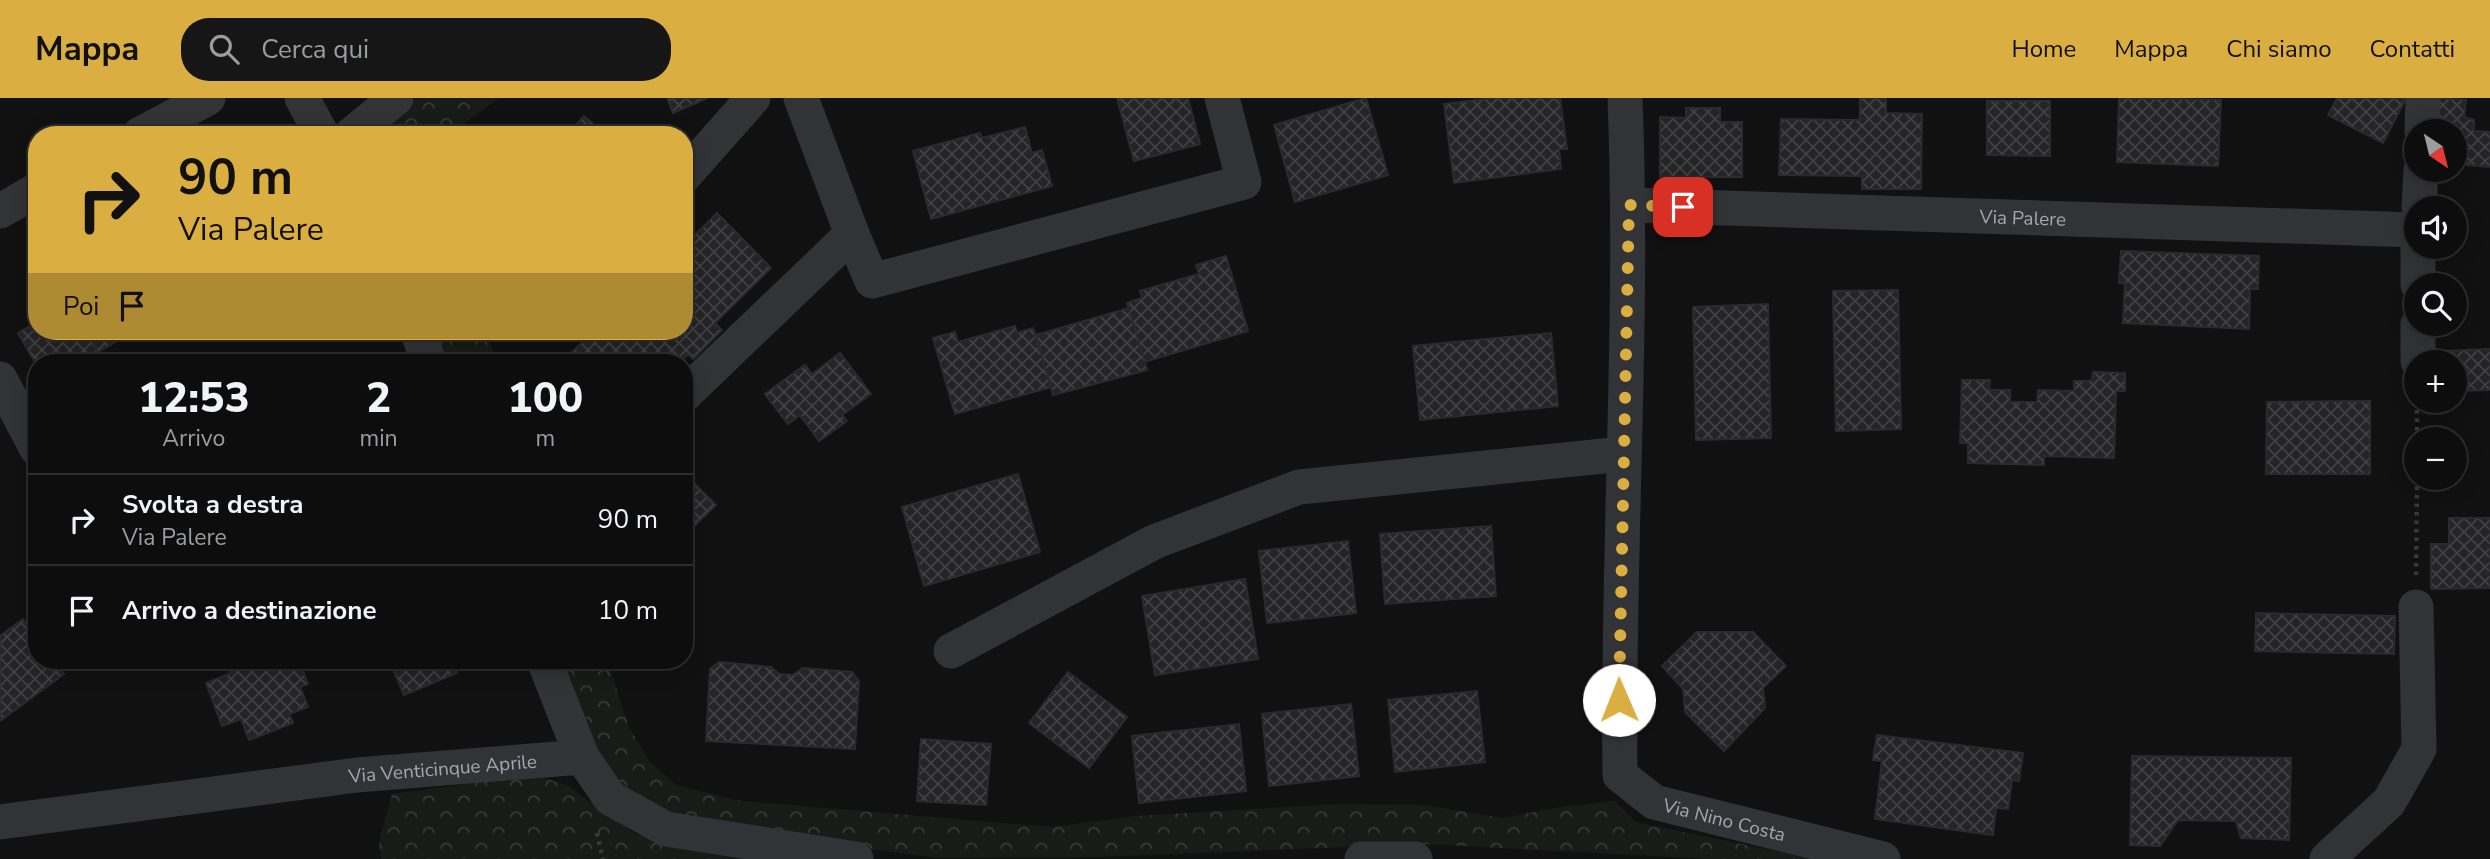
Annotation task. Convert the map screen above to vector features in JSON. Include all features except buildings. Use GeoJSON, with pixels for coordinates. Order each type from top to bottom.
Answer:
{"type":"FeatureCollection","features":[{"type":"Feature","properties":{"kind":"street"},"geometry":{"type":"LineString","coordinates":[[156,126],[208,98]]}},
{"type":"Feature","properties":{"kind":"street"},"geometry":{"type":"LineString","coordinates":[[302,98],[317,126]]}},
{"type":"Feature","properties":{"kind":"street"},"geometry":{"type":"LineString","coordinates":[[362,126],[396,98]]}},
{"type":"Feature","properties":{"kind":"street"},"geometry":{"type":"LineString","coordinates":[[693,166],[752,98]]}},
{"type":"Feature","properties":{"kind":"street"},"geometry":{"type":"LineString","coordinates":[[801,98],[872,281],[1244,182],[1222,98]]}},
{"type":"Feature","properties":{"kind":"street","name":"Via Nino Costa"},"geometry":{"type":"LineString","coordinates":[[1625,98],[1629,205],[1619,664],[1620,775],[1654,802],[1883,859]]}},
{"type":"Feature","properties":{"kind":"street"},"geometry":{"type":"LineString","coordinates":[[2422,119],[2423,98]]}},
{"type":"Feature","properties":{"kind":"street"},"geometry":{"type":"LineString","coordinates":[[0,211],[28,195]]}},
{"type":"Feature","properties":{"kind":"street","name":"Via Palere"},"geometry":{"type":"LineString","coordinates":[[1629,205],[2404,230]]}},
{"type":"Feature","properties":{"kind":"street"},"geometry":{"type":"LineString","coordinates":[[693,386],[852,234]]}},
{"type":"Feature","properties":{"kind":"street"},"geometry":{"type":"LineString","coordinates":[[0,379],[28,432]]}},
{"type":"Feature","properties":{"kind":"street"},"geometry":{"type":"LineString","coordinates":[[951,652],[1154,542],[1299,487],[1623,454]]}},
{"type":"Feature","properties":{"kind":"street"},"geometry":{"type":"LineString","coordinates":[[2327,859],[2389,802],[2419,749],[2416,607]]}},
{"type":"Feature","properties":{"kind":"street"},"geometry":{"type":"LineString","coordinates":[[548,669],[582,757],[610,798],[666,828],[856,859]]}},
{"type":"Feature","properties":{"kind":"street","name":"Via Venticinque Aprile"},"geometry":{"type":"LineString","coordinates":[[0,822],[357,775],[582,757]]}},
{"type":"Feature","properties":{"kind":"street"},"geometry":{"type":"LineString","coordinates":[[1362,859],[1415,859]]}},
{"type":"Feature","properties":{"kind":"path"},"geometry":{"type":"LineString","coordinates":[[2416,607],[2417,490]]}},
{"type":"Feature","properties":{"kind":"green space"},"geometry":{"type":"Polygon","coordinates":[[[417,98],[499,98],[460,126],[384,126],[417,98]]]}},
{"type":"Feature","properties":{"kind":"green space"},"geometry":{"type":"Polygon","coordinates":[[[432,340],[488,340],[495,354],[438,354],[432,340]]]}},
{"type":"Feature","properties":{"kind":"green space"},"geometry":{"type":"Polygon","coordinates":[[[556,669],[610,669],[629,727],[649,761],[676,785],[740,801],[1052,827],[1136,816],[1339,804],[1423,805],[1503,818],[1554,808],[1615,801],[1635,822],[1814,859],[1711,859],[1423,844],[1096,857],[938,858],[674,820],[617,786],[556,669]]]}},
{"type":"Feature","properties":{"kind":"green space"},"geometry":{"type":"Polygon","coordinates":[[[536,775],[568,786],[635,834],[709,854],[740,859],[381,859],[379,842],[392,794],[536,775]]]}},
{"type":"Feature","properties":{"kind":"route"},"geometry":{"type":"LineString","coordinates":[[1619,700],[1629,205],[1683,207]]}}]}
